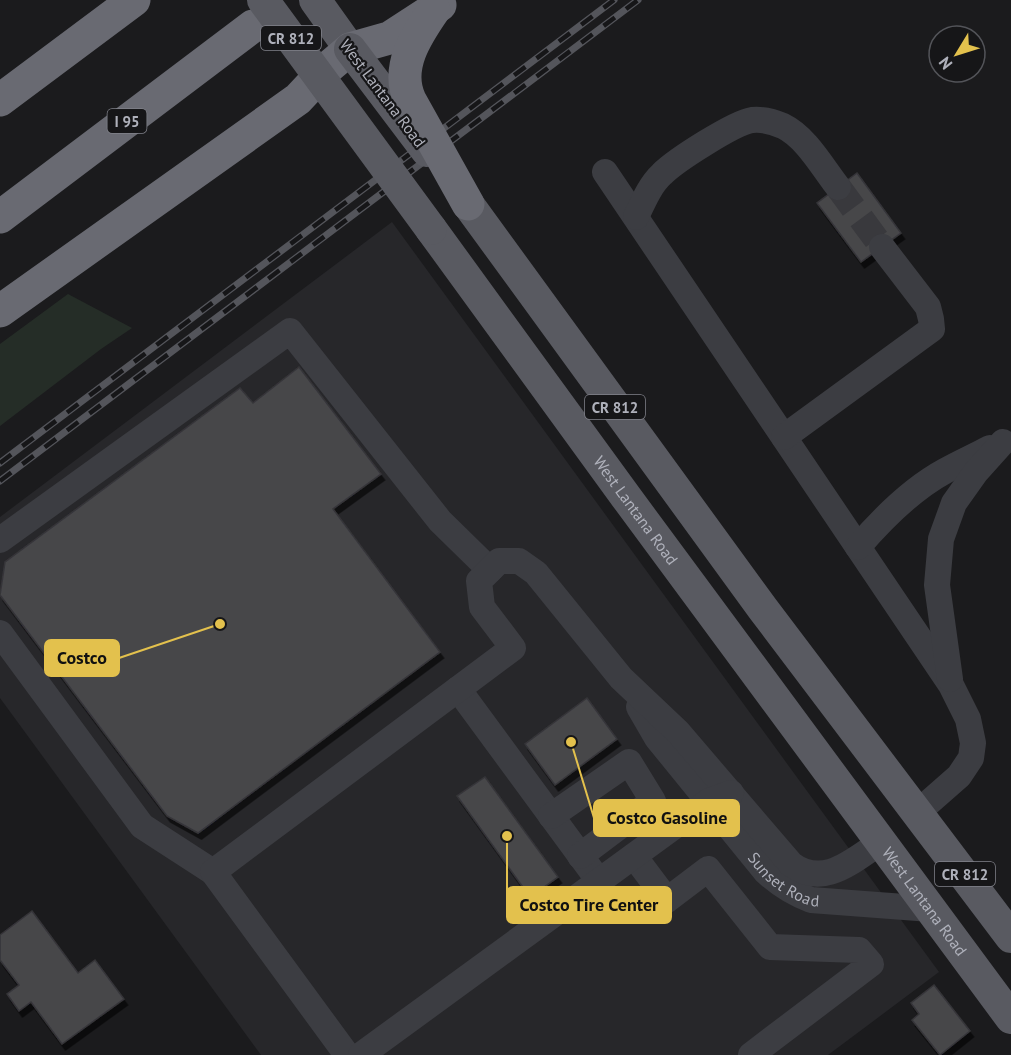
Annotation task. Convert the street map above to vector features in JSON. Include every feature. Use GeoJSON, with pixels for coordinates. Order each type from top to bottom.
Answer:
{"type":"FeatureCollection","features":[{"type":"Feature","properties":{"kind":"highway"},"geometry":{"type":"LineString","coordinates":[[0,100],[134,0]]}},
{"type":"Feature","properties":{"kind":"highway"},"geometry":{"type":"LineString","coordinates":[[0,311],[298,99],[318,76],[350,49],[389,38],[440,5]]}},
{"type":"Feature","properties":{"kind":"highway"},"geometry":{"type":"LineString","coordinates":[[440,5],[419,33],[410,52],[404,84],[410,100],[468,204]]}},
{"type":"Feature","properties":{"kind":"highway","name":"I 95"},"geometry":{"type":"LineString","coordinates":[[0,217],[258,13]]}},
{"type":"Feature","properties":{"kind":"main road","name":"West Lantana Road"},"geometry":{"type":"LineString","coordinates":[[315,0],[395,110],[468,204],[763,609],[1011,935]]}},
{"type":"Feature","properties":{"kind":"main road","name":"West Lantana Road"},"geometry":{"type":"LineString","coordinates":[[258,13],[318,76],[1011,1018]]}},
{"type":"Feature","properties":{"kind":"main road"},"geometry":{"type":"LineString","coordinates":[[881,842],[918,812]]}},
{"type":"Feature","properties":{"kind":"street"},"geometry":{"type":"LineString","coordinates":[[636,217],[647,194],[661,174],[732,128],[752,120],[778,124],[801,138],[838,187]]}},
{"type":"Feature","properties":{"kind":"street"},"geometry":{"type":"LineString","coordinates":[[606,172],[951,685],[968,719],[973,743],[971,758],[959,776],[918,812]]}},
{"type":"Feature","properties":{"kind":"street"},"geometry":{"type":"LineString","coordinates":[[784,437],[932,330],[928,307],[882,247]]}},
{"type":"Feature","properties":{"kind":"street"},"geometry":{"type":"LineString","coordinates":[[0,540],[290,331],[440,521],[490,570],[479,582],[482,607],[513,648],[213,872]]}},
{"type":"Feature","properties":{"kind":"street"},"geometry":{"type":"LineString","coordinates":[[951,685],[937,585],[941,539],[954,503],[976,472],[1007,439]]}},
{"type":"Feature","properties":{"kind":"street"},"geometry":{"type":"LineString","coordinates":[[858,546],[875,526],[915,492],[943,472],[1007,439]]}},
{"type":"Feature","properties":{"kind":"street","name":"Sunset Road"},"geometry":{"type":"LineString","coordinates":[[490,570],[499,561],[519,561],[536,573],[621,678],[678,732],[766,872],[780,884],[795,894],[811,900],[931,909]]}},
{"type":"Feature","properties":{"kind":"street"},"geometry":{"type":"LineString","coordinates":[[0,633],[142,826],[213,872],[347,1055]]}},
{"type":"Feature","properties":{"kind":"street"},"geometry":{"type":"LineString","coordinates":[[458,689],[598,881]]}},
{"type":"Feature","properties":{"kind":"street"},"geometry":{"type":"LineString","coordinates":[[551,816],[629,762],[652,801],[580,856]]}},
{"type":"Feature","properties":{"kind":"street"},"geometry":{"type":"LineString","coordinates":[[361,1055],[598,881],[720,797]]}},
{"type":"Feature","properties":{"kind":"street","name":"Sunset Road"},"geometry":{"type":"LineString","coordinates":[[720,797],[791,864],[809,874],[823,874],[837,870],[881,842]]}},
{"type":"Feature","properties":{"kind":"street"},"geometry":{"type":"LineString","coordinates":[[634,856],[667,900],[708,869],[770,946],[859,950],[871,964],[751,1055]]}},
{"type":"Feature","properties":{"kind":"shaded area"},"geometry":{"type":"Polygon","coordinates":[[[392,222],[939,972],[828,1055],[261,1055],[0,698],[0,517],[392,222]]]}},
{"type":"Feature","properties":{"kind":"shaded area"},"geometry":{"type":"Polygon","coordinates":[[[68,294],[132,328],[0,426],[0,344],[68,294]]]}},
{"type":"Feature","properties":{"kind":"building"},"geometry":{"type":"Polygon","coordinates":[[[857,173],[901,233],[861,262],[817,203],[857,173]]]}},
{"type":"Feature","properties":{"kind":"building"},"geometry":{"type":"Polygon","coordinates":[[[299,367],[381,474],[333,509],[440,652],[198,833],[167,816],[0,595],[5,562],[240,388],[253,403],[299,367]]]}},
{"type":"Feature","properties":{"kind":"building"},"geometry":{"type":"Polygon","coordinates":[[[587,698],[617,739],[555,785],[525,744],[587,698]]]}},
{"type":"Feature","properties":{"kind":"building"},"geometry":{"type":"Polygon","coordinates":[[[485,777],[558,877],[530,897],[457,796],[485,777]]]}},
{"type":"Feature","properties":{"kind":"building"},"geometry":{"type":"Polygon","coordinates":[[[32,911],[78,973],[95,960],[124,999],[62,1044],[31,1002],[19,1011],[7,994],[19,985],[0,960],[0,935],[32,911]]]}},
{"type":"Feature","properties":{"kind":"building"},"geometry":{"type":"Polygon","coordinates":[[[934,985],[970,1031],[940,1055],[912,1020],[919,1014],[911,1003],[934,985]]]}},
{"type":"Feature","properties":{"kind":"tunnel"},"geometry":{"type":"LineString","coordinates":[[838,187],[882,247]]}},
{"type":"Feature","properties":{"kind":"railway"},"geometry":{"type":"LineString","coordinates":[[0,463],[614,0]]}},
{"type":"Feature","properties":{"kind":"railway"},"geometry":{"type":"LineString","coordinates":[[0,481],[638,0]]}},
{"type":"Feature","properties":{"kind":"place","name":"Costco"},"geometry":{"type":"Point","coordinates":[220,624]}},
{"type":"Feature","properties":{"kind":"place","name":"Costco Gasoline"},"geometry":{"type":"Point","coordinates":[571,742]}},
{"type":"Feature","properties":{"kind":"place","name":"Costco Tire Center"},"geometry":{"type":"Point","coordinates":[507,836]}}]}
